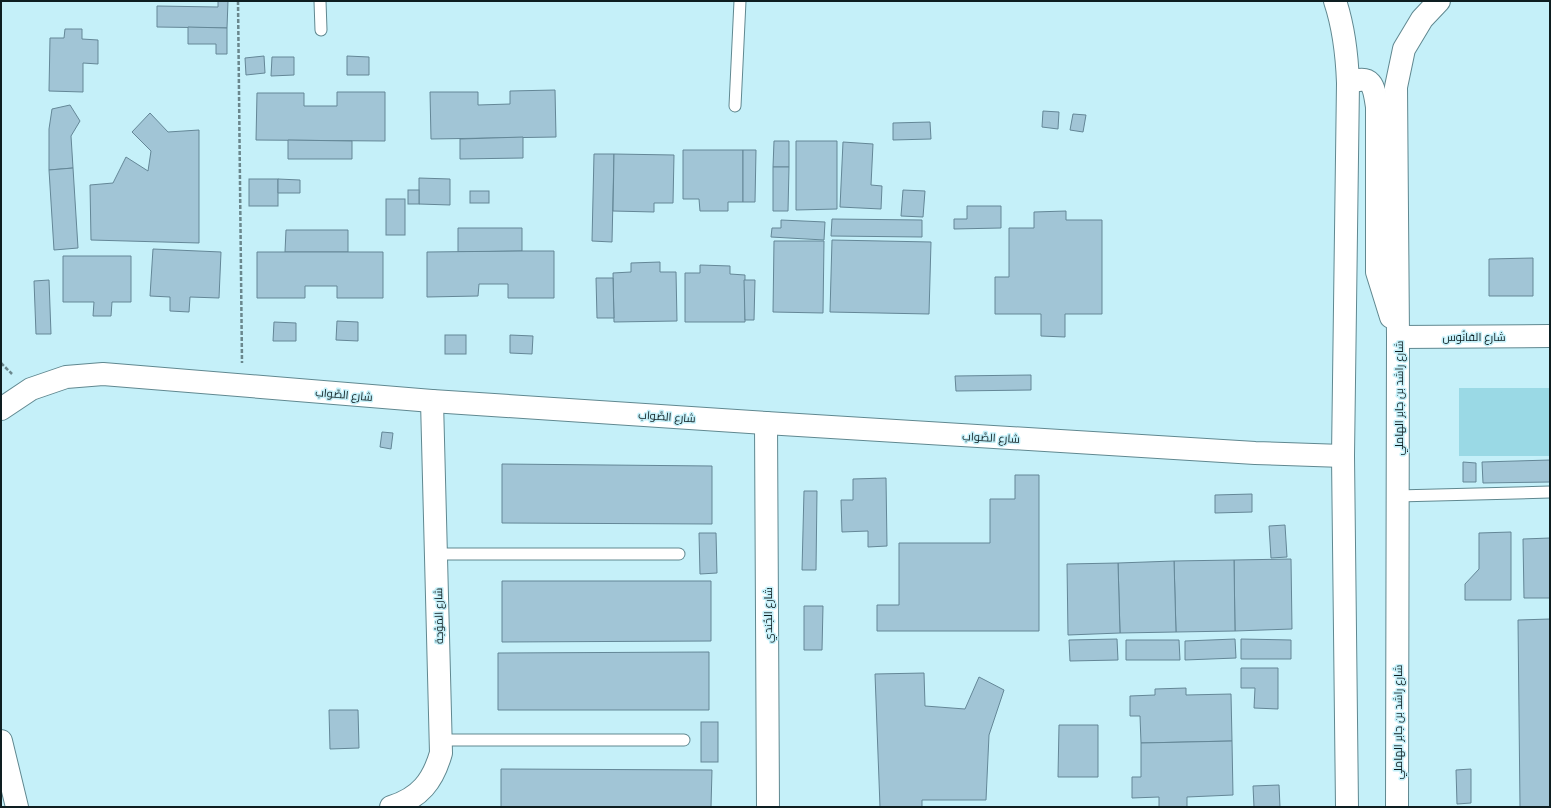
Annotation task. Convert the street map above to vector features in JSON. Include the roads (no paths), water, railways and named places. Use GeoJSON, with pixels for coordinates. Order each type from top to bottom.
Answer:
{"type":"FeatureCollection","features":[{"type":"Feature","properties":{"kind":"street"},"geometry":{"type":"LineString","coordinates":[[1335,1],[1341,21],[1347,52],[1348,83],[1343,456],[1347,807]]}},
{"type":"Feature","properties":{"kind":"street","name":"شارع راشد بن جابر الهاملي"},"geometry":{"type":"LineString","coordinates":[[1397,807],[1398,337],[1396,87],[1404,49],[1422,19],[1439,1]]}},
{"type":"Feature","properties":{"kind":"street"},"geometry":{"type":"LineString","coordinates":[[1348,83],[1362,79],[1369,81],[1374,86],[1377,107],[1377,272],[1398,337]]}},
{"type":"Feature","properties":{"kind":"street","name":"شارع الفانُوس"},"geometry":{"type":"LineString","coordinates":[[1398,337],[1550,336]]}},
{"type":"Feature","properties":{"kind":"street","name":"شارع الصَّواب"},"geometry":{"type":"LineString","coordinates":[[1,409],[31,389],[66,377],[103,374],[432,401],[1255,453],[1343,456]]}},
{"type":"Feature","properties":{"kind":"street","name":"شارع المَوْجة"},"geometry":{"type":"LineString","coordinates":[[391,807],[402,804],[414,797],[424,788],[432,778],[441,753],[432,401]]}},
{"type":"Feature","properties":{"kind":"street","name":"شارع الجُندي"},"geometry":{"type":"LineString","coordinates":[[766,423],[768,807]]}},
{"type":"Feature","properties":{"kind":"street"},"geometry":{"type":"LineString","coordinates":[[1,741],[16,807]]}},
{"type":"Feature","properties":{"kind":"lane"},"geometry":{"type":"LineString","coordinates":[[320,1],[321,30]]}},
{"type":"Feature","properties":{"kind":"lane"},"geometry":{"type":"LineString","coordinates":[[735,106],[740,1]]}},
{"type":"Feature","properties":{"kind":"lane"},"geometry":{"type":"LineString","coordinates":[[1397,496],[1550,492]]}},
{"type":"Feature","properties":{"kind":"lane"},"geometry":{"type":"LineString","coordinates":[[436,554],[679,554]]}},
{"type":"Feature","properties":{"kind":"lane"},"geometry":{"type":"LineString","coordinates":[[441,740],[684,740]]}}]}
